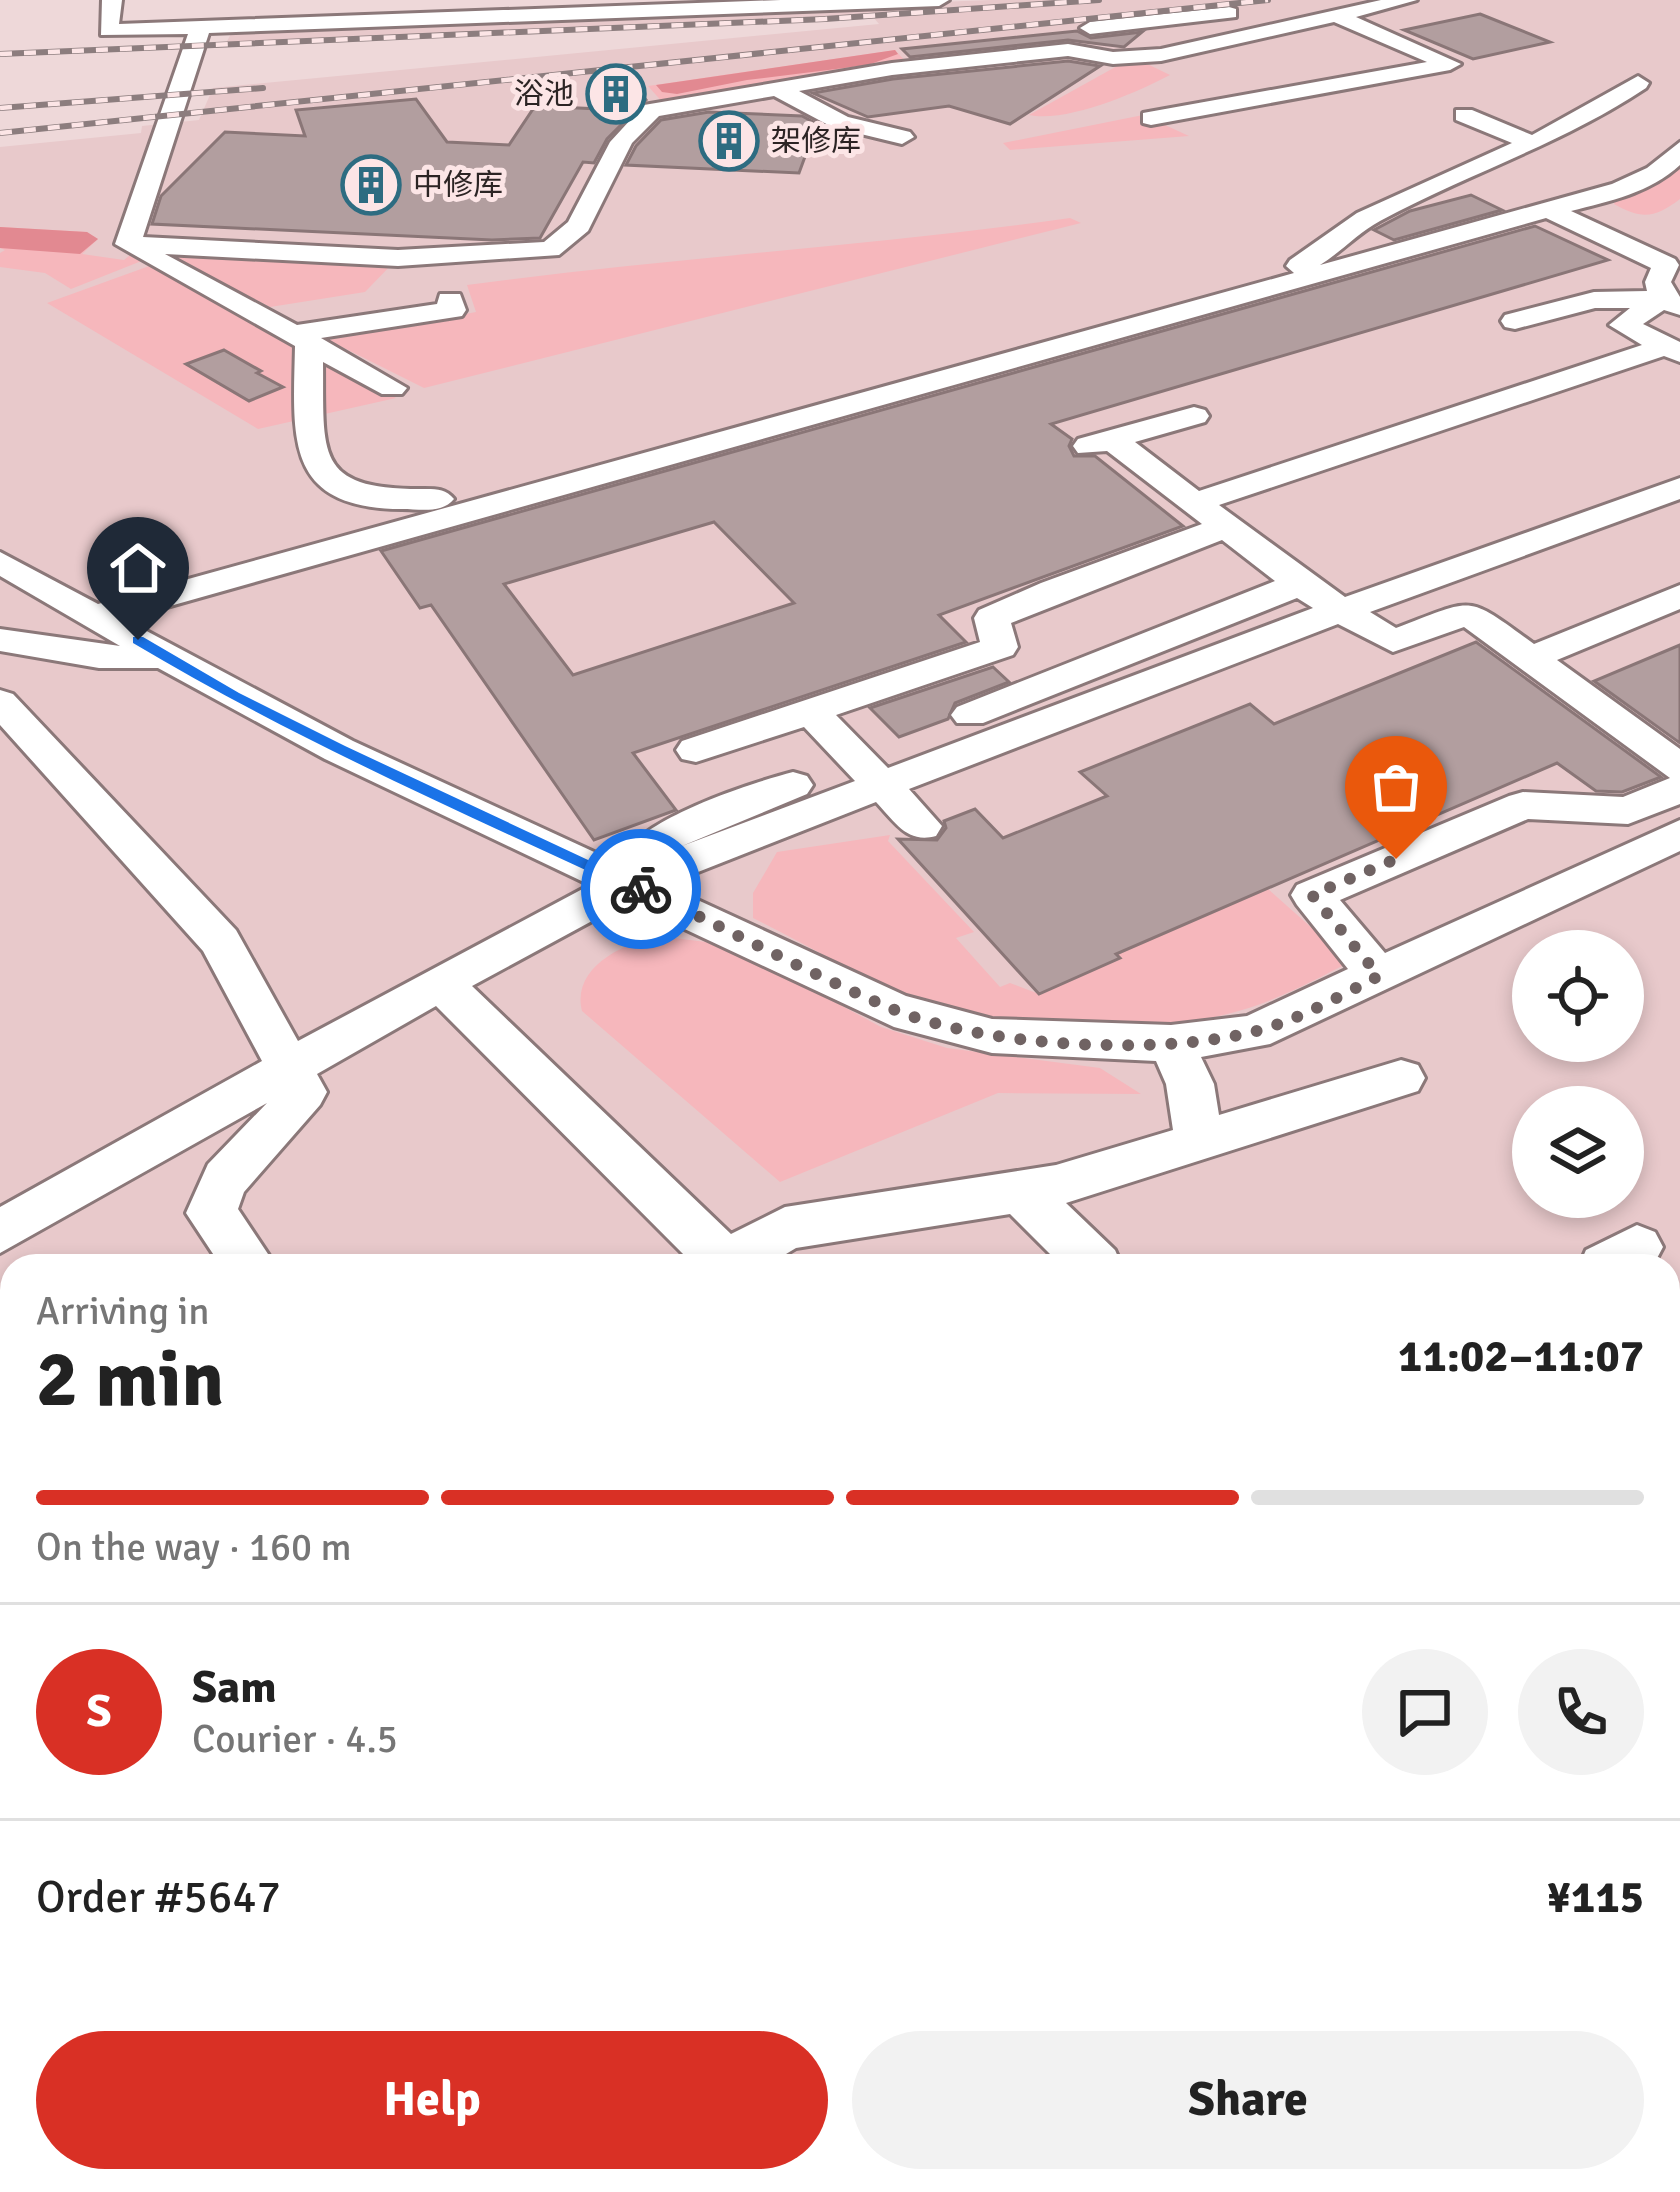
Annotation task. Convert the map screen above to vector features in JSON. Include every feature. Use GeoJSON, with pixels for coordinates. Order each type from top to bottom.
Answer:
{"type":"FeatureCollection","features":[{"type":"Feature","properties":{"kind":"street"},"geometry":{"type":"LineString","coordinates":[[112,0],[108,31],[939,0]]}},
{"type":"Feature","properties":{"kind":"street"},"geometry":{"type":"LineString","coordinates":[[128,244],[398,258],[550,249],[569,240],[628,127],[652,110],[892,69],[1068,50],[1113,58],[1161,55],[1407,0]]}},
{"type":"Feature","properties":{"kind":"street"},"geometry":{"type":"LineString","coordinates":[[1090,28],[1235,12],[1272,31]]}},
{"type":"Feature","properties":{"kind":"street"},"geometry":{"type":"LineString","coordinates":[[1151,118],[1450,64],[1334,15]]}},
{"type":"Feature","properties":{"kind":"street"},"geometry":{"type":"LineString","coordinates":[[128,244],[201,26]]}},
{"type":"Feature","properties":{"kind":"street"},"geometry":{"type":"LineString","coordinates":[[300,338],[310,456],[321,476],[376,501],[441,499],[1273,277],[1307,263],[1360,221],[1534,144],[1600,110],[1638,83]]}},
{"type":"Feature","properties":{"kind":"street"},"geometry":{"type":"LineString","coordinates":[[1257,98],[1309,115],[1438,86]]}},
{"type":"Feature","properties":{"kind":"street"},"geometry":{"type":"LineString","coordinates":[[776,88],[841,122],[902,137]]}},
{"type":"Feature","properties":{"kind":"street"},"geometry":{"type":"LineString","coordinates":[[1464,115],[1534,144]]}},
{"type":"Feature","properties":{"kind":"street"},"geometry":{"type":"LineString","coordinates":[[94,616],[1548,210],[1650,176],[1672,163],[1680,149]]}},
{"type":"Feature","properties":{"kind":"street"},"geometry":{"type":"LineString","coordinates":[[1548,210],[1666,266],[1658,282],[1671,303]]}},
{"type":"Feature","properties":{"kind":"street"},"geometry":{"type":"LineString","coordinates":[[128,244],[392,388]]}},
{"type":"Feature","properties":{"kind":"street"},"geometry":{"type":"LineString","coordinates":[[300,338],[452,310],[451,300]]}},
{"type":"Feature","properties":{"kind":"street"},"geometry":{"type":"LineString","coordinates":[[1515,321],[1594,300],[1671,303]]}},
{"type":"Feature","properties":{"kind":"street"},"geometry":{"type":"LineString","coordinates":[[1671,303],[1623,325],[1673,349]]}},
{"type":"Feature","properties":{"kind":"street"},"geometry":{"type":"LineString","coordinates":[[1194,503],[1673,349]]}},
{"type":"Feature","properties":{"kind":"street"},"geometry":{"type":"LineString","coordinates":[[1194,416],[1098,443],[1194,503],[1295,580],[1393,640],[1468,614],[1680,768]]}},
{"type":"Feature","properties":{"kind":"street"},"geometry":{"type":"LineString","coordinates":[[870,771],[1345,610],[1680,488]]}},
{"type":"Feature","properties":{"kind":"street"},"geometry":{"type":"LineString","coordinates":[[696,750],[1000,647],[992,618],[1053,590],[1225,526]]}},
{"type":"Feature","properties":{"kind":"street"},"geometry":{"type":"LineString","coordinates":[[0,562],[339,750],[894,1010],[992,1036],[1171,1043],[1254,1032],[1672,838]]}},
{"type":"Feature","properties":{"kind":"street"},"geometry":{"type":"LineString","coordinates":[[0,1232],[440,983],[628,883],[724,849],[870,771],[1281,594],[1295,580]]}},
{"type":"Feature","properties":{"kind":"street"},"geometry":{"type":"LineString","coordinates":[[1529,658],[1680,596]]}},
{"type":"Feature","properties":{"kind":"street"},"geometry":{"type":"LineString","coordinates":[[0,640],[99,658],[168,657]]}},
{"type":"Feature","properties":{"kind":"street"},"geometry":{"type":"LineString","coordinates":[[0,701],[220,941],[292,1066],[303,1092],[291,1113],[216,1189],[212,1213],[241,1254]]}},
{"type":"Feature","properties":{"kind":"street"},"geometry":{"type":"LineString","coordinates":[[811,711],[922,826]]}},
{"type":"Feature","properties":{"kind":"street"},"geometry":{"type":"LineString","coordinates":[[1379,976],[1312,895],[1523,805],[1628,811],[1680,788]]}},
{"type":"Feature","properties":{"kind":"street"},"geometry":{"type":"LineString","coordinates":[[1628,811],[1672,838]]}},
{"type":"Feature","properties":{"kind":"street"},"geometry":{"type":"LineString","coordinates":[[440,983],[714,1254]]}},
{"type":"Feature","properties":{"kind":"street"},"geometry":{"type":"LineString","coordinates":[[1171,1043],[1190,1084],[1198,1142]]}},
{"type":"Feature","properties":{"kind":"street"},"geometry":{"type":"LineString","coordinates":[[743,1254],[785,1228],[1056,1186],[1401,1078]]}},
{"type":"Feature","properties":{"kind":"street"},"geometry":{"type":"LineString","coordinates":[[1021,1191],[1084,1254]]}},
{"type":"Feature","properties":{"kind":"shaded area"},"geometry":{"type":"Polygon","coordinates":[[[992,0],[1680,0],[1680,1254],[0,1254],[0,147],[141,133],[142,126],[199,120],[213,88],[879,24],[874,18],[225,45],[234,28],[992,0]]]}},
{"type":"Feature","properties":{"kind":"shaded area"},"geometry":{"type":"Polygon","coordinates":[[[895,50],[908,64],[664,104],[648,86],[895,50]]]}},
{"type":"Feature","properties":{"kind":"shaded area"},"geometry":{"type":"Polygon","coordinates":[[[895,50],[898,54],[868,65],[677,94],[662,92],[656,85],[895,50]]]}},
{"type":"Feature","properties":{"kind":"shaded area"},"geometry":{"type":"Polygon","coordinates":[[[1137,59],[1170,75],[1081,111],[1029,115],[1128,60],[1137,59]]]}},
{"type":"Feature","properties":{"kind":"shaded area"},"geometry":{"type":"Polygon","coordinates":[[[1143,115],[1189,136],[1010,150],[1003,143],[1143,115]]]}},
{"type":"Feature","properties":{"kind":"shaded area"},"geometry":{"type":"Polygon","coordinates":[[[1680,163],[1680,199],[1671,205],[1641,214],[1614,204],[1616,197],[1680,163]]]}},
{"type":"Feature","properties":{"kind":"shaded area"},"geometry":{"type":"Polygon","coordinates":[[[1070,218],[1081,223],[424,388],[328,340],[476,312],[467,285],[1070,218]]]}},
{"type":"Feature","properties":{"kind":"shaded area"},"geometry":{"type":"Polygon","coordinates":[[[0,227],[87,232],[98,239],[82,254],[124,260],[134,252],[144,260],[71,289],[45,273],[0,267],[0,253],[5,250],[0,248],[0,227]]]}},
{"type":"Feature","properties":{"kind":"shaded area"},"geometry":{"type":"Polygon","coordinates":[[[0,227],[87,232],[98,239],[80,254],[0,248],[0,227]]]}},
{"type":"Feature","properties":{"kind":"shaded area"},"geometry":{"type":"Polygon","coordinates":[[[175,248],[395,261],[365,292],[270,307],[170,257],[175,248]]]}},
{"type":"Feature","properties":{"kind":"shaded area"},"geometry":{"type":"Polygon","coordinates":[[[152,265],[396,398],[258,429],[47,303],[152,265]]]}},
{"type":"Feature","properties":{"kind":"shaded area"},"geometry":{"type":"Polygon","coordinates":[[[890,835],[888,841],[974,932],[956,938],[1000,987],[1010,983],[1039,994],[1116,954],[1267,888],[1350,962],[1270,1000],[1205,1019],[1122,1027],[1035,1024],[917,998],[753,918],[753,893],[777,852],[890,835]]]}},
{"type":"Feature","properties":{"kind":"shaded area"},"geometry":{"type":"Polygon","coordinates":[[[658,936],[730,945],[881,1027],[947,1048],[1100,1068],[1141,1094],[998,1093],[780,1182],[582,1011],[584,982],[592,970],[616,951],[658,936]]]}},
{"type":"Feature","properties":{"kind":"building"},"geometry":{"type":"Polygon","coordinates":[[[1480,14],[1550,42],[1473,59],[1404,30],[1480,14]]]}},
{"type":"Feature","properties":{"kind":"building"},"geometry":{"type":"Polygon","coordinates":[[[1077,31],[1091,38],[1142,32],[1124,47],[1068,40],[910,57],[902,49],[1077,31]]]}},
{"type":"Feature","properties":{"kind":"building"},"geometry":{"type":"Polygon","coordinates":[[[1068,61],[1100,66],[1010,124],[949,106],[868,117],[813,93],[893,79],[1068,61]]]}},
{"type":"Feature","properties":{"kind":"building","name":"中修库"},"geometry":{"type":"Polygon","coordinates":[[[635,86],[646,100],[607,139],[594,163],[583,162],[540,238],[492,240],[152,224],[161,196],[225,132],[305,136],[296,110],[416,99],[447,142],[509,145],[535,106],[601,109],[588,92],[635,86]]]}},
{"type":"Feature","properties":{"kind":"building","name":"架修库"},"geometry":{"type":"Polygon","coordinates":[[[709,112],[802,116],[817,124],[799,173],[626,165],[636,146],[661,120],[709,112]]]}},
{"type":"Feature","properties":{"kind":"building"},"geometry":{"type":"Polygon","coordinates":[[[1471,195],[1502,210],[1394,240],[1374,230],[1410,211],[1471,195]]]}},
{"type":"Feature","properties":{"kind":"building"},"geometry":{"type":"Polygon","coordinates":[[[1535,226],[1608,260],[1051,424],[1072,439],[1069,446],[1074,456],[1095,456],[1183,526],[939,615],[966,642],[633,753],[676,810],[594,840],[431,605],[420,608],[381,551],[1535,226]],[[714,522],[504,584],[573,675],[794,603],[714,522]]]}},
{"type":"Feature","properties":{"kind":"building"},"geometry":{"type":"Polygon","coordinates":[[[224,350],[283,387],[249,401],[186,364],[224,350]]]}},
{"type":"Feature","properties":{"kind":"building"},"geometry":{"type":"Polygon","coordinates":[[[1476,642],[1661,777],[1622,792],[1596,791],[1557,763],[1116,954],[1120,958],[1039,994],[898,839],[937,840],[946,828],[944,821],[975,809],[1003,838],[1107,796],[1080,772],[1250,704],[1274,724],[1476,642]]]}},
{"type":"Feature","properties":{"kind":"building"},"geometry":{"type":"Polygon","coordinates":[[[1680,645],[1680,743],[1594,681],[1680,645]]]}},
{"type":"Feature","properties":{"kind":"building"},"geometry":{"type":"Polygon","coordinates":[[[993,667],[1009,682],[955,703],[948,719],[899,737],[870,708],[993,667]]]}},
{"type":"Feature","properties":{"kind":"railway"},"geometry":{"type":"LineString","coordinates":[[0,54],[825,19],[1099,0]]}},
{"type":"Feature","properties":{"kind":"railway"},"geometry":{"type":"LineString","coordinates":[[0,133],[1268,0]]}},
{"type":"Feature","properties":{"kind":"railway"},"geometry":{"type":"LineString","coordinates":[[0,108],[263,88]]}},
{"type":"Feature","properties":{"kind":"way so far"},"geometry":{"type":"LineString","coordinates":[[641,889],[894,1010],[992,1036],[1171,1043],[1254,1032],[1379,976],[1312,895],[1396,859]]}},
{"type":"Feature","properties":{"kind":"place","name":"浴池"},"geometry":{"type":"Point","coordinates":[616,94]}},
{"type":"Feature","properties":{"kind":"place","name":"架修库"},"geometry":{"type":"Point","coordinates":[729,141]}},
{"type":"Feature","properties":{"kind":"place","name":"中修库"},"geometry":{"type":"Point","coordinates":[371,185]}},
{"type":"Feature","properties":{"kind":"route"},"geometry":{"type":"LineString","coordinates":[[138,640],[339,750],[641,889]]}}]}
